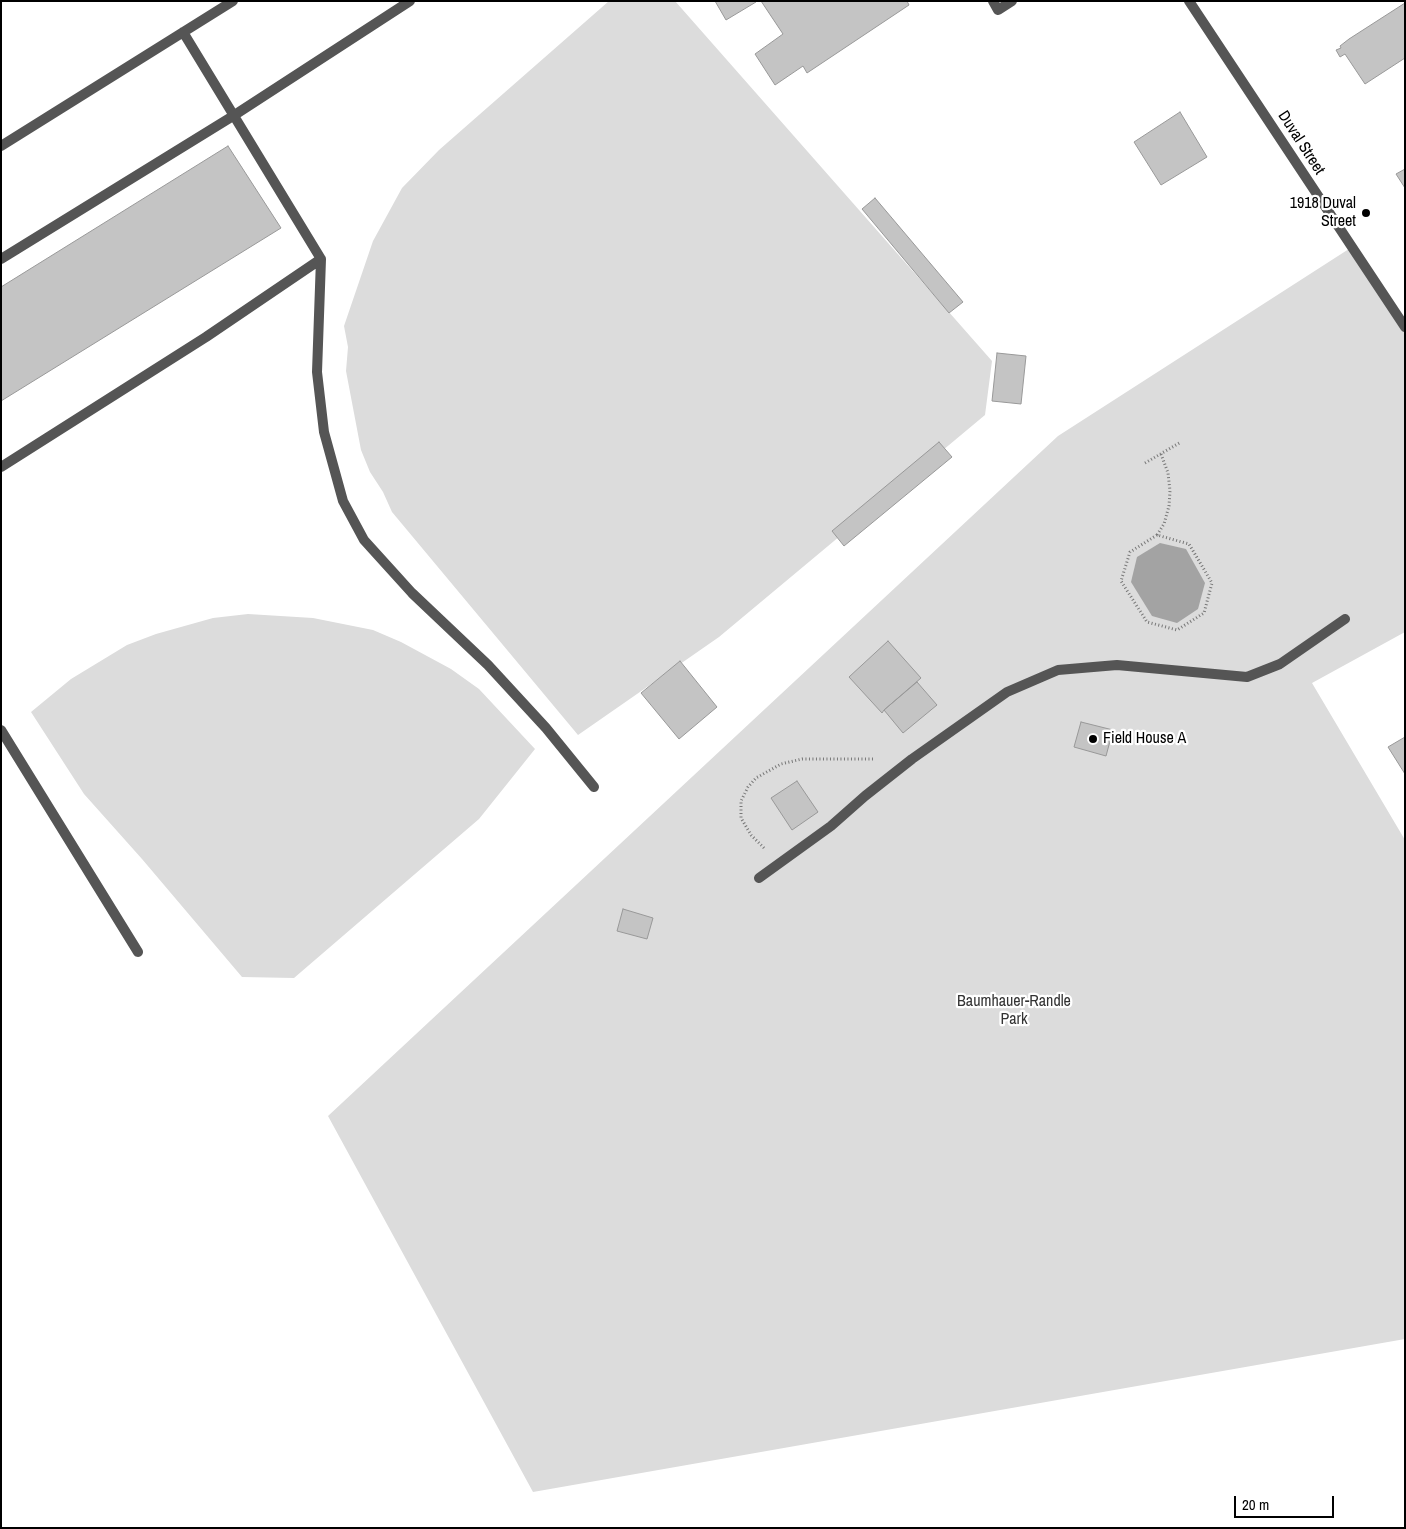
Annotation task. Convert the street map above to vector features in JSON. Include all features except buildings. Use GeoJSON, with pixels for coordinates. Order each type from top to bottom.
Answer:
{"type":"FeatureCollection","features":[{"type":"Feature","properties":{"kind":"street"},"geometry":{"type":"LineString","coordinates":[[1,146],[233,1]]}},
{"type":"Feature","properties":{"kind":"street"},"geometry":{"type":"LineString","coordinates":[[1,259],[233,116],[410,1]]}},
{"type":"Feature","properties":{"kind":"street"},"geometry":{"type":"LineString","coordinates":[[993,1],[998,10],[1012,1]]}},
{"type":"Feature","properties":{"kind":"street","name":"Duval Street"},"geometry":{"type":"LineString","coordinates":[[1189,1],[1405,327]]}},
{"type":"Feature","properties":{"kind":"street"},"geometry":{"type":"LineString","coordinates":[[183,32],[321,259],[317,372],[324,432],[343,501],[364,540],[412,593],[488,665],[546,728],[594,787]]}},
{"type":"Feature","properties":{"kind":"street"},"geometry":{"type":"LineString","coordinates":[[1,467],[206,337],[321,259]]}},
{"type":"Feature","properties":{"kind":"street"},"geometry":{"type":"LineString","coordinates":[[759,878],[831,826],[912,759],[1007,692],[1058,670],[1117,665],[1247,677],[1280,664],[1345,619]]}},
{"type":"Feature","properties":{"kind":"street"},"geometry":{"type":"LineString","coordinates":[[1,730],[138,952]]}},
{"type":"Feature","properties":{"kind":"path"},"geometry":{"type":"LineString","coordinates":[[1145,463],[1181,442]]}},
{"type":"Feature","properties":{"kind":"path"},"geometry":{"type":"LineString","coordinates":[[1156,535],[1189,544],[1212,583],[1204,613],[1177,630],[1147,622],[1121,581],[1130,552],[1156,535],[1164,524],[1169,506],[1170,491],[1168,473],[1161,454]]}},
{"type":"Feature","properties":{"kind":"path"},"geometry":{"type":"LineString","coordinates":[[786,859],[766,850],[751,835],[741,818],[742,801],[748,787],[756,778],[781,764],[802,759],[912,759]]}},
{"type":"Feature","properties":{"kind":"green space"},"geometry":{"type":"Polygon","coordinates":[[[609,1],[675,1],[992,361],[985,415],[719,637],[578,735],[392,512],[383,492],[370,472],[361,450],[346,371],[348,347],[344,326],[373,241],[402,188],[439,150],[609,1]]]}},
{"type":"Feature","properties":{"kind":"green space","name":"Baumhauer-Randle Park"},"geometry":{"type":"Polygon","coordinates":[[[1352,247],[1405,327],[1405,632],[1312,683],[1405,840],[1405,1339],[533,1492],[328,1116],[1058,436],[1352,247]]]}},
{"type":"Feature","properties":{"kind":"green space"},"geometry":{"type":"Polygon","coordinates":[[[248,614],[313,618],[373,630],[401,642],[451,669],[479,689],[535,749],[479,819],[294,978],[242,977],[84,794],[31,712],[71,679],[127,645],[156,634],[213,618],[248,614]]]}},
{"type":"Feature","properties":{"kind":"shaded area"},"geometry":{"type":"Polygon","coordinates":[[[1160,543],[1186,549],[1205,583],[1198,609],[1177,623],[1152,616],[1131,582],[1137,557],[1160,543]]]}},
{"type":"Feature","properties":{"kind":"place","name":"1918 Duval Street"},"geometry":{"type":"Point","coordinates":[1366,213]}},
{"type":"Feature","properties":{"kind":"place","name":"Field House A"},"geometry":{"type":"Point","coordinates":[1093,739]}}]}
